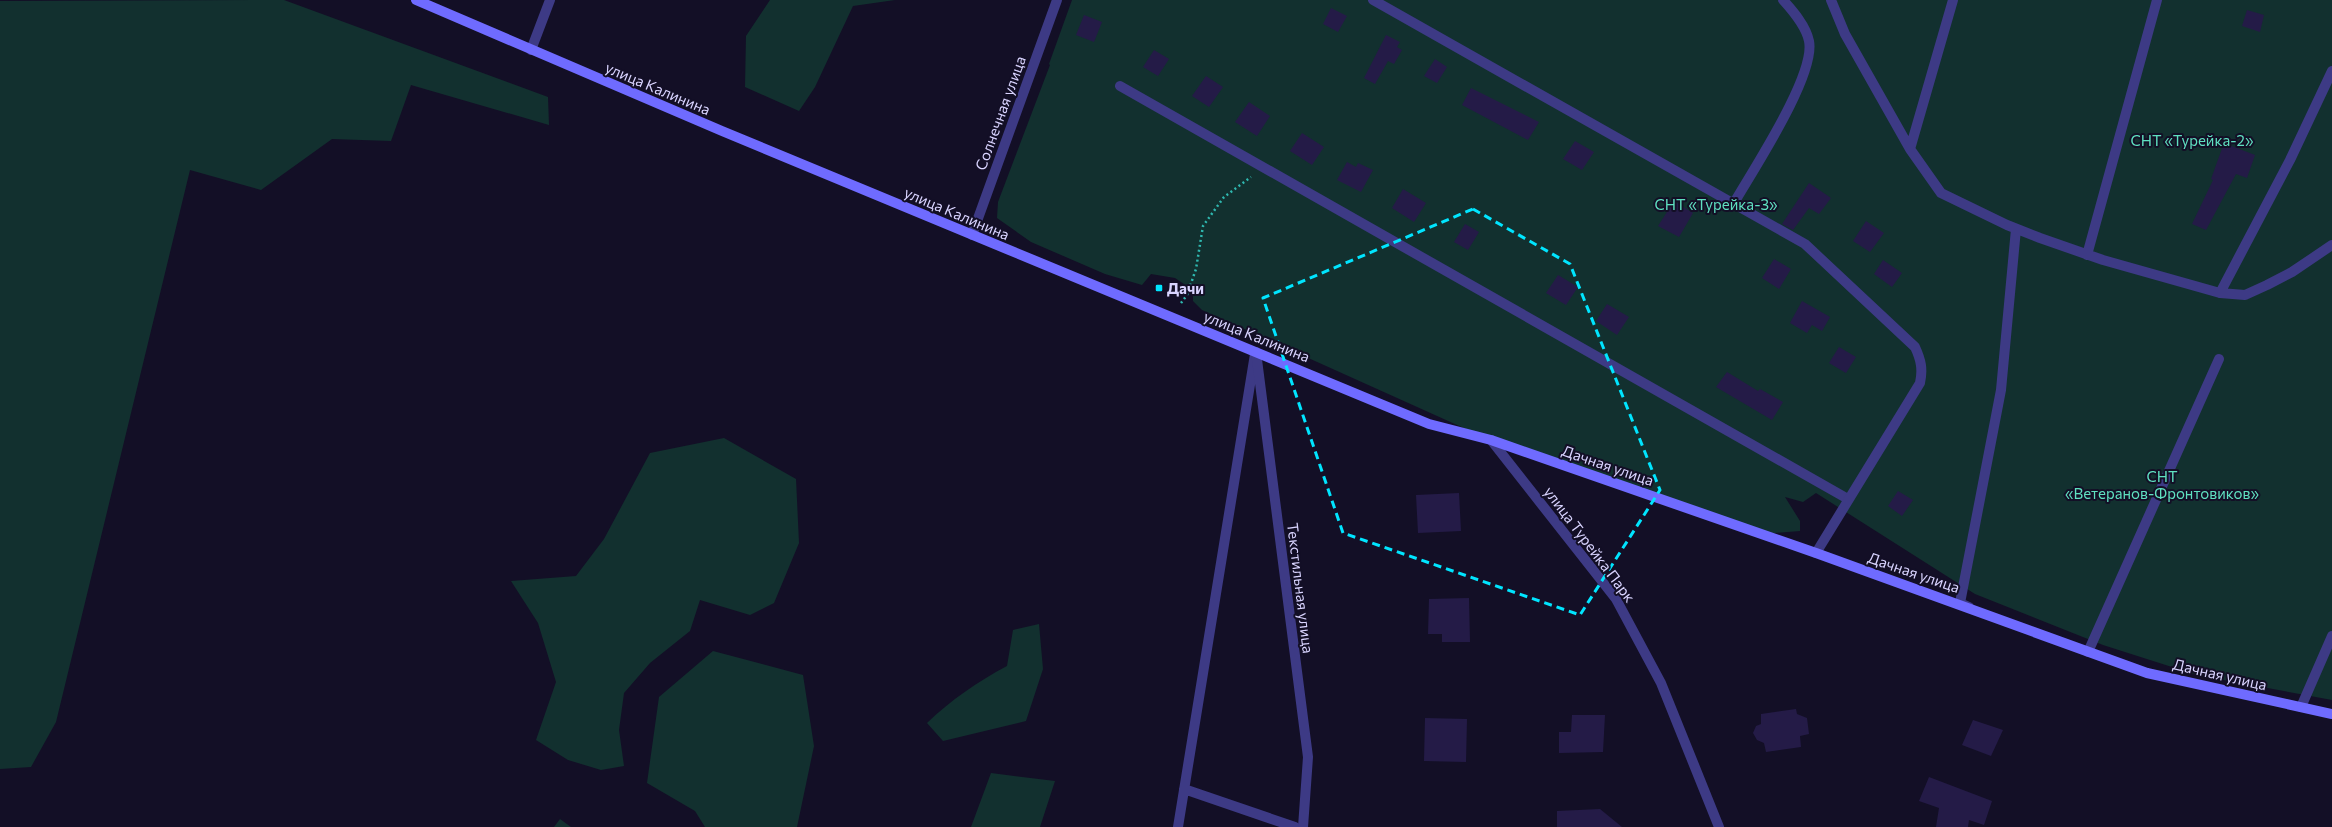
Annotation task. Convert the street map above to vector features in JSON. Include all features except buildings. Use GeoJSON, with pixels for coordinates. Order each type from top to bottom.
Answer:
{"type":"FeatureCollection","features":[{"type":"Feature","properties":{"kind":"street","name":"улица Калинина"},"geometry":{"type":"LineString","coordinates":[[416,0],[433,3],[531,50],[972,235],[1429,424],[1492,440]]}},
{"type":"Feature","properties":{"kind":"street"},"geometry":{"type":"LineString","coordinates":[[531,50],[550,0]]}},
{"type":"Feature","properties":{"kind":"street","name":"Солнечная улица"},"geometry":{"type":"LineString","coordinates":[[972,235],[1057,0]]}},
{"type":"Feature","properties":{"kind":"street"},"geometry":{"type":"LineString","coordinates":[[1372,0],[1805,244],[1915,347],[1920,357],[1922,370],[1920,383],[1816,553]]}},
{"type":"Feature","properties":{"kind":"street"},"geometry":{"type":"LineString","coordinates":[[1734,203],[1798,90],[1810,58],[1809,40],[1801,22],[1783,0]]}},
{"type":"Feature","properties":{"kind":"street"},"geometry":{"type":"LineString","coordinates":[[1831,0],[1845,34],[1910,150],[1941,193],[2016,229],[2087,255],[2220,293],[2245,295],[2292,272],[2332,245]]}},
{"type":"Feature","properties":{"kind":"street"},"geometry":{"type":"LineString","coordinates":[[1910,150],[1953,0]]}},
{"type":"Feature","properties":{"kind":"street"},"geometry":{"type":"LineString","coordinates":[[2087,255],[2157,0]]}},
{"type":"Feature","properties":{"kind":"street"},"geometry":{"type":"LineString","coordinates":[[2220,293],[2290,160],[2332,71]]}},
{"type":"Feature","properties":{"kind":"street"},"geometry":{"type":"LineString","coordinates":[[1120,86],[1848,499]]}},
{"type":"Feature","properties":{"kind":"street"},"geometry":{"type":"LineString","coordinates":[[1969,607],[1960,603],[2001,390],[2016,229]]}},
{"type":"Feature","properties":{"kind":"street"},"geometry":{"type":"LineString","coordinates":[[1178,827],[1256,352]]}},
{"type":"Feature","properties":{"kind":"street","name":"Текстильная улица"},"geometry":{"type":"LineString","coordinates":[[1256,352],[1308,757],[1303,827]]}},
{"type":"Feature","properties":{"kind":"street"},"geometry":{"type":"LineString","coordinates":[[2088,652],[2219,359]]}},
{"type":"Feature","properties":{"kind":"street","name":"Дачная улица"},"geometry":{"type":"LineString","coordinates":[[1492,440],[1969,607],[2147,673],[2332,714]]}},
{"type":"Feature","properties":{"kind":"street","name":"улица Турейка Парк"},"geometry":{"type":"LineString","coordinates":[[1492,440],[1616,599],[1662,683],[1719,827]]}},
{"type":"Feature","properties":{"kind":"street"},"geometry":{"type":"LineString","coordinates":[[2301,707],[2332,636]]}},
{"type":"Feature","properties":{"kind":"street"},"geometry":{"type":"LineString","coordinates":[[1184,789],[1295,827]]}},
{"type":"Feature","properties":{"kind":"path"},"geometry":{"type":"LineString","coordinates":[[1181,303],[1187,295],[1196,269],[1203,226],[1224,198],[1243,182],[1265,169]]}},
{"type":"Feature","properties":{"kind":"highlighted area"},"geometry":{"type":"Polygon","coordinates":[[[1473,209],[1570,264],[1660,490],[1580,615],[1343,533],[1263,298],[1473,209]]]}},
{"type":"Feature","properties":{"kind":"green space"},"geometry":{"type":"Polygon","coordinates":[[[284,0],[548,97],[549,125],[411,85],[391,141],[332,139],[261,190],[190,170],[56,722],[31,767],[0,769],[0,1],[284,0]]]}},
{"type":"Feature","properties":{"kind":"green space"},"geometry":{"type":"Polygon","coordinates":[[[770,0],[895,0],[853,6],[815,87],[799,111],[745,87],[746,36],[770,0]]]}},
{"type":"Feature","properties":{"kind":"green space"},"geometry":{"type":"Polygon","coordinates":[[[1072,0],[2332,0],[2332,700],[2197,675],[2103,645],[1975,594],[1816,493],[1803,502],[1785,497],[1800,521],[1800,531],[1763,534],[1486,438],[1202,310],[1193,301],[1193,290],[1175,278],[1151,274],[1142,285],[1105,274],[1031,242],[997,218],[998,202],[1050,65],[1049,64],[1072,0]]]}},
{"type":"Feature","properties":{"kind":"green space"},"geometry":{"type":"Polygon","coordinates":[[[724,438],[796,479],[799,543],[774,603],[750,615],[700,600],[690,631],[650,663],[624,693],[619,730],[624,766],[601,770],[568,760],[536,740],[556,682],[538,623],[511,581],[576,576],[604,539],[650,453],[724,438]]]}},
{"type":"Feature","properties":{"kind":"green space"},"geometry":{"type":"Polygon","coordinates":[[[1039,624],[1043,669],[1026,721],[943,741],[927,723],[965,692],[985,678],[1007,666],[1013,630],[1039,624]]]}},
{"type":"Feature","properties":{"kind":"green space"},"geometry":{"type":"Polygon","coordinates":[[[713,651],[803,675],[814,746],[797,827],[705,827],[695,811],[647,783],[659,697],[713,651]]]}},
{"type":"Feature","properties":{"kind":"green space"},"geometry":{"type":"Polygon","coordinates":[[[991,773],[1055,781],[1040,827],[971,827],[991,773]]]}},
{"type":"Feature","properties":{"kind":"green space"},"geometry":{"type":"Polygon","coordinates":[[[560,819],[571,827],[554,827],[560,819]]]}},
{"type":"Feature","properties":{"kind":"place","name":"Дачи"},"geometry":{"type":"Point","coordinates":[1159,288]}},
{"type":"Feature","properties":{"kind":"park label","name":"СНТ «Турейка-2»"},"geometry":{"type":"Point","coordinates":[2192,140]}},
{"type":"Feature","properties":{"kind":"park label","name":"СНТ «Турейка-3»"},"geometry":{"type":"Point","coordinates":[1716,204]}},
{"type":"Feature","properties":{"kind":"park label","name":"СНТ «Ветеранов-Фронтовиков»"},"geometry":{"type":"Point","coordinates":[2162,484]}}]}
